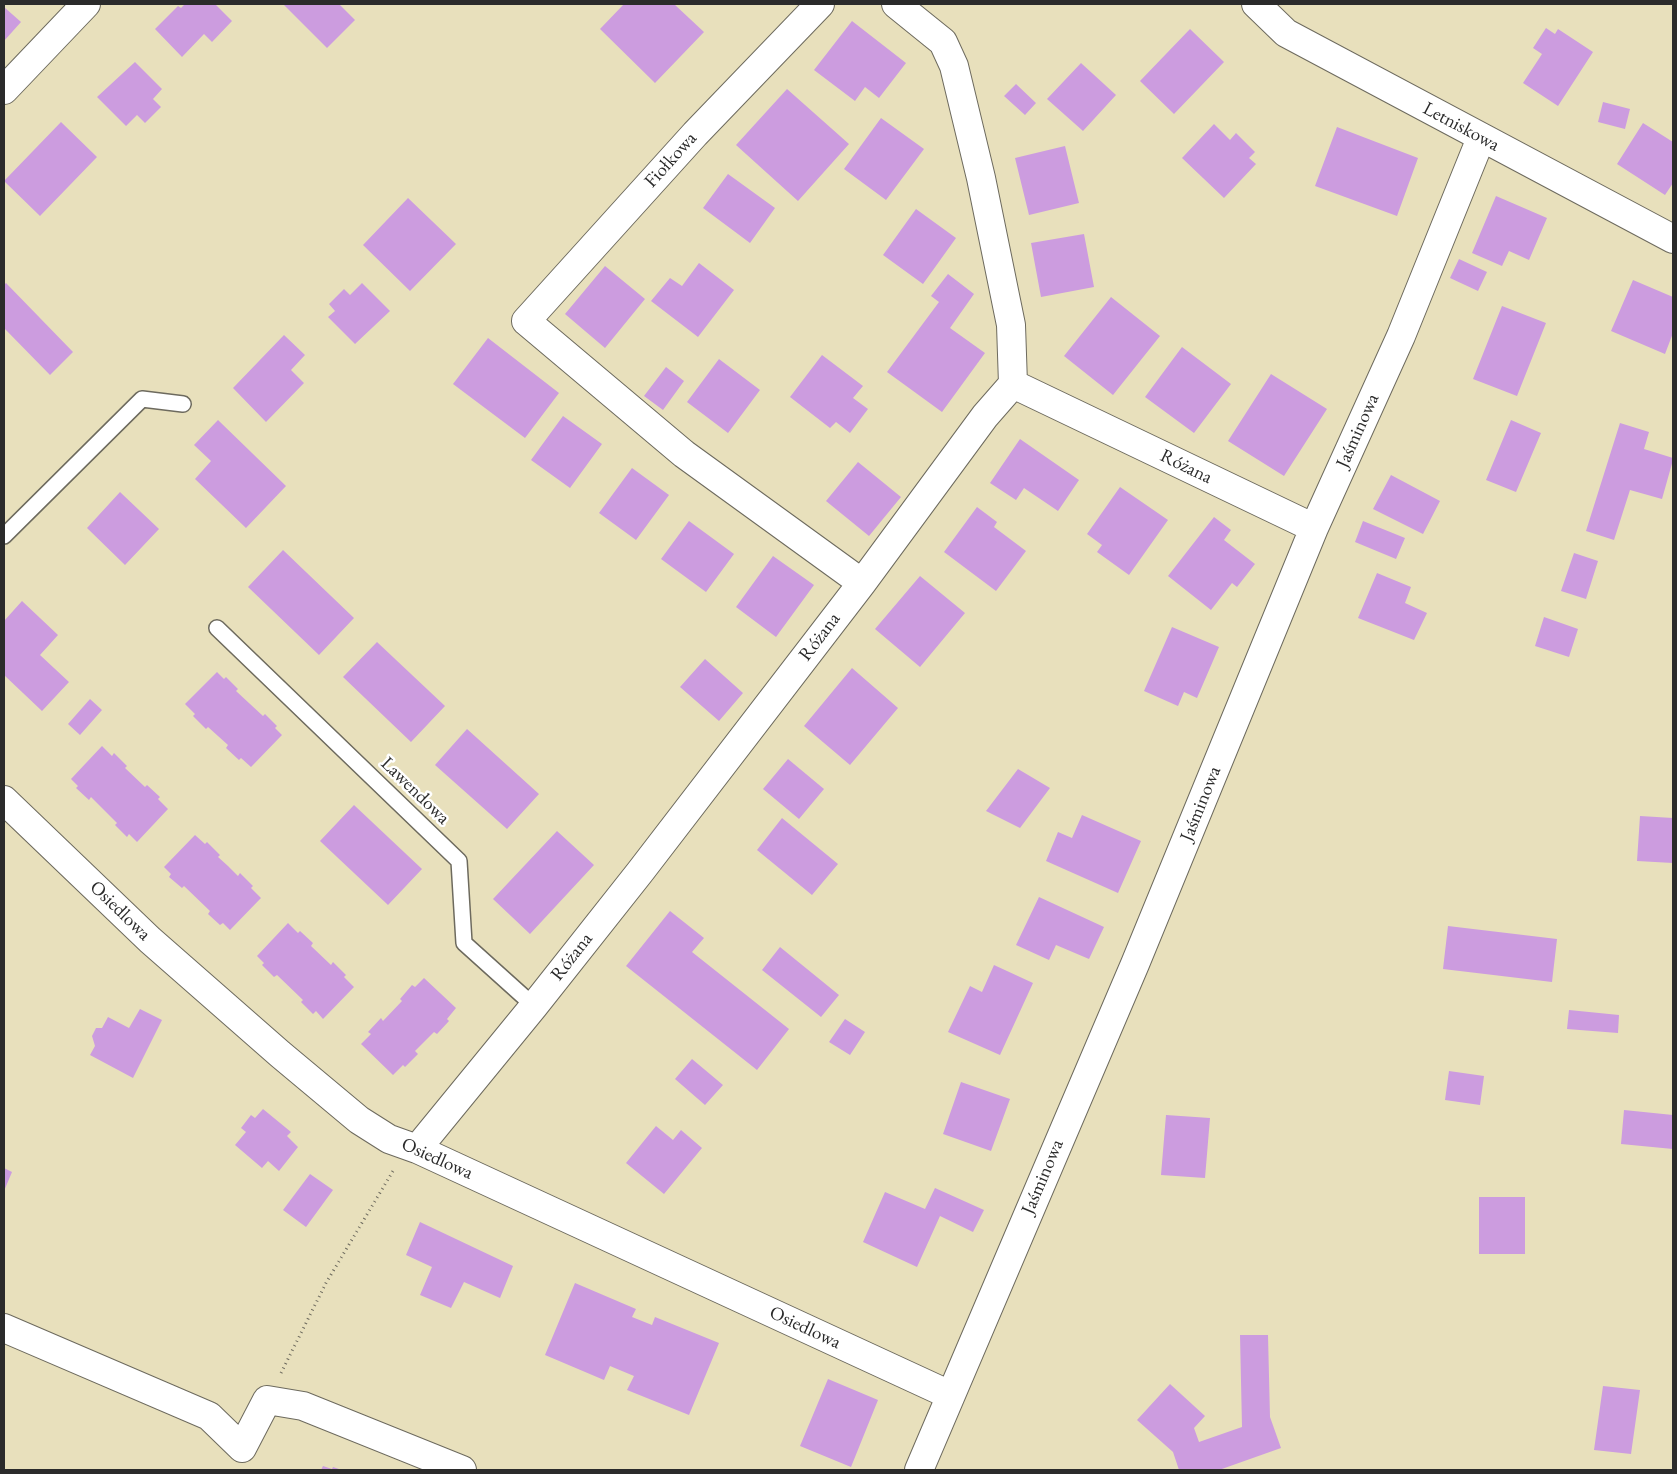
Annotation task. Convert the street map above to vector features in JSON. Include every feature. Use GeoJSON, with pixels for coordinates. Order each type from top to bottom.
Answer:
{"type":"FeatureCollection","features":[{"type":"Feature","properties":{"kind":"street"},"geometry":{"type":"LineString","coordinates":[[4,90],[86,4]]}},
{"type":"Feature","properties":{"kind":"street","name":"Fiołkowa"},"geometry":{"type":"LineString","coordinates":[[820,4],[695,134],[526,320],[684,454],[862,583]]}},
{"type":"Feature","properties":{"kind":"street"},"geometry":{"type":"LineString","coordinates":[[896,4],[943,42],[954,66],[981,178],[1011,325],[1013,384]]}},
{"type":"Feature","properties":{"kind":"street","name":"Letniskowa"},"geometry":{"type":"LineString","coordinates":[[1256,4],[1286,33],[1673,239]]}},
{"type":"Feature","properties":{"kind":"street","name":"Jaśminowa"},"geometry":{"type":"LineString","coordinates":[[919,1470],[1135,964],[1314,528],[1401,336],[1481,138]]}},
{"type":"Feature","properties":{"kind":"street","name":"Różana"},"geometry":{"type":"LineString","coordinates":[[417,1149],[640,872],[862,583],[985,416],[1013,384],[1314,528]]}},
{"type":"Feature","properties":{"kind":"street","name":"Osiedlowa"},"geometry":{"type":"LineString","coordinates":[[4,800],[150,940],[358,1120],[389,1139],[417,1149],[950,1395]]}},
{"type":"Feature","properties":{"kind":"street"},"geometry":{"type":"LineString","coordinates":[[4,1328],[209,1416],[241,1459],[267,1400],[303,1406],[462,1470]]}},
{"type":"Feature","properties":{"kind":"lane"},"geometry":{"type":"LineString","coordinates":[[4,536],[142,399],[183,404]]}},
{"type":"Feature","properties":{"kind":"lane","name":"Lawendowa"},"geometry":{"type":"LineString","coordinates":[[217,628],[459,861],[464,943],[534,1006]]}},
{"type":"Feature","properties":{"kind":"path"},"geometry":{"type":"LineString","coordinates":[[267,1400],[326,1283],[394,1169],[417,1149]]}},
{"type":"Feature","properties":{"kind":"building"},"geometry":{"type":"Polygon","coordinates":[[[185,4],[215,4],[232,21],[212,42],[204,34],[182,57],[155,29],[178,6],[181,8],[185,4]]]}},
{"type":"Feature","properties":{"kind":"building"},"geometry":{"type":"Polygon","coordinates":[[[283,4],[339,4],[355,20],[327,48],[283,4]]]}},
{"type":"Feature","properties":{"kind":"building"},"geometry":{"type":"Polygon","coordinates":[[[624,4],[674,4],[704,32],[655,83],[600,29],[624,4]]]}},
{"type":"Feature","properties":{"kind":"building"},"geometry":{"type":"Polygon","coordinates":[[[4,7],[21,22],[4,41],[4,7]]]}},
{"type":"Feature","properties":{"kind":"building"},"geometry":{"type":"Polygon","coordinates":[[[852,21],[906,63],[879,98],[865,87],[855,101],[814,70],[852,21]]]}},
{"type":"Feature","properties":{"kind":"building"},"geometry":{"type":"Polygon","coordinates":[[[1546,28],[1555,34],[1558,29],[1593,52],[1558,106],[1523,83],[1542,54],[1533,48],[1546,28]]]}},
{"type":"Feature","properties":{"kind":"building"},"geometry":{"type":"Polygon","coordinates":[[[1190,29],[1224,62],[1174,114],[1140,81],[1190,29]]]}},
{"type":"Feature","properties":{"kind":"building"},"geometry":{"type":"Polygon","coordinates":[[[135,62],[162,89],[153,99],[161,107],[145,123],[137,115],[126,126],[97,97],[135,62]]]}},
{"type":"Feature","properties":{"kind":"building"},"geometry":{"type":"Polygon","coordinates":[[[1081,63],[1116,95],[1083,131],[1047,99],[1081,63]]]}},
{"type":"Feature","properties":{"kind":"building"},"geometry":{"type":"Polygon","coordinates":[[[1016,84],[1036,103],[1025,115],[1004,96],[1016,84]]]}},
{"type":"Feature","properties":{"kind":"building"},"geometry":{"type":"Polygon","coordinates":[[[787,89],[849,144],[798,201],[736,145],[787,89]]]}},
{"type":"Feature","properties":{"kind":"building"},"geometry":{"type":"Polygon","coordinates":[[[1603,102],[1630,109],[1625,129],[1598,122],[1603,102]]]}},
{"type":"Feature","properties":{"kind":"building"},"geometry":{"type":"Polygon","coordinates":[[[881,118],[924,149],[886,200],[844,169],[881,118]]]}},
{"type":"Feature","properties":{"kind":"building"},"geometry":{"type":"Polygon","coordinates":[[[61,122],[97,157],[40,216],[4,181],[61,122]]]}},
{"type":"Feature","properties":{"kind":"building"},"geometry":{"type":"Polygon","coordinates":[[[1643,123],[1673,142],[1673,183],[1665,195],[1617,164],[1643,123]]]}},
{"type":"Feature","properties":{"kind":"building"},"geometry":{"type":"Polygon","coordinates":[[[1214,124],[1230,140],[1236,133],[1255,152],[1249,158],[1256,164],[1224,198],[1182,158],[1214,124]]]}},
{"type":"Feature","properties":{"kind":"building"},"geometry":{"type":"Polygon","coordinates":[[[1337,127],[1418,158],[1397,216],[1315,186],[1337,127]]]}},
{"type":"Feature","properties":{"kind":"building"},"geometry":{"type":"Polygon","coordinates":[[[1065,146],[1079,203],[1029,215],[1015,158],[1065,146]]]}},
{"type":"Feature","properties":{"kind":"building"},"geometry":{"type":"Polygon","coordinates":[[[728,174],[775,208],[750,243],[703,208],[728,174]]]}},
{"type":"Feature","properties":{"kind":"building"},"geometry":{"type":"Polygon","coordinates":[[[1496,196],[1547,218],[1529,260],[1509,251],[1502,266],[1472,253],[1496,196]]]}},
{"type":"Feature","properties":{"kind":"building"},"geometry":{"type":"Polygon","coordinates":[[[408,198],[456,244],[410,291],[363,245],[408,198]]]}},
{"type":"Feature","properties":{"kind":"building"},"geometry":{"type":"Polygon","coordinates":[[[916,209],[956,238],[923,284],[883,255],[916,209]]]}},
{"type":"Feature","properties":{"kind":"building"},"geometry":{"type":"Polygon","coordinates":[[[1084,234],[1094,287],[1041,297],[1031,243],[1084,234]]]}},
{"type":"Feature","properties":{"kind":"building"},"geometry":{"type":"Polygon","coordinates":[[[1459,259],[1487,272],[1478,291],[1450,278],[1459,259]]]}},
{"type":"Feature","properties":{"kind":"building"},"geometry":{"type":"Polygon","coordinates":[[[699,263],[734,290],[698,337],[651,301],[670,278],[682,286],[699,263]]]}},
{"type":"Feature","properties":{"kind":"building"},"geometry":{"type":"Polygon","coordinates":[[[605,266],[645,299],[605,348],[565,314],[605,266]]]}},
{"type":"Feature","properties":{"kind":"building"},"geometry":{"type":"Polygon","coordinates":[[[948,274],[974,294],[950,328],[985,353],[942,412],[887,372],[939,302],[931,296],[948,274]]]}},
{"type":"Feature","properties":{"kind":"building"},"geometry":{"type":"Polygon","coordinates":[[[1633,280],[1673,297],[1673,333],[1665,354],[1611,331],[1633,280]]]}},
{"type":"Feature","properties":{"kind":"building"},"geometry":{"type":"Polygon","coordinates":[[[6,283],[73,352],[50,375],[4,328],[4,285],[6,283]]]}},
{"type":"Feature","properties":{"kind":"building"},"geometry":{"type":"Polygon","coordinates":[[[362,283],[390,311],[355,344],[328,317],[335,311],[329,304],[344,289],[350,295],[362,283]]]}},
{"type":"Feature","properties":{"kind":"building"},"geometry":{"type":"Polygon","coordinates":[[[1111,297],[1160,336],[1113,395],[1064,356],[1111,297]]]}},
{"type":"Feature","properties":{"kind":"building"},"geometry":{"type":"Polygon","coordinates":[[[1502,306],[1546,323],[1517,396],[1473,379],[1502,306]]]}},
{"type":"Feature","properties":{"kind":"building"},"geometry":{"type":"Polygon","coordinates":[[[284,335],[305,355],[291,370],[304,383],[266,422],[233,388],[284,335]]]}},
{"type":"Feature","properties":{"kind":"building"},"geometry":{"type":"Polygon","coordinates":[[[488,338],[559,393],[525,438],[453,384],[488,338]]]}},
{"type":"Feature","properties":{"kind":"building"},"geometry":{"type":"Polygon","coordinates":[[[1182,347],[1231,384],[1194,433],[1145,397],[1182,347]]]}},
{"type":"Feature","properties":{"kind":"building"},"geometry":{"type":"Polygon","coordinates":[[[822,355],[863,386],[853,398],[868,409],[850,433],[836,422],[830,428],[790,397],[822,355]]]}},
{"type":"Feature","properties":{"kind":"building"},"geometry":{"type":"Polygon","coordinates":[[[719,359],[760,390],[728,433],[687,402],[719,359]]]}},
{"type":"Feature","properties":{"kind":"building"},"geometry":{"type":"Polygon","coordinates":[[[666,367],[684,381],[663,410],[644,396],[666,367]]]}},
{"type":"Feature","properties":{"kind":"building"},"geometry":{"type":"Polygon","coordinates":[[[1271,374],[1327,409],[1284,476],[1228,441],[1271,374]]]}},
{"type":"Feature","properties":{"kind":"building"},"geometry":{"type":"Polygon","coordinates":[[[563,416],[602,444],[570,488],[531,460],[563,416]]]}},
{"type":"Feature","properties":{"kind":"building"},"geometry":{"type":"Polygon","coordinates":[[[218,420],[286,486],[246,528],[195,479],[211,461],[194,445],[218,420]]]}},
{"type":"Feature","properties":{"kind":"building"},"geometry":{"type":"Polygon","coordinates":[[[1511,420],[1541,433],[1516,492],[1486,480],[1511,420]]]}},
{"type":"Feature","properties":{"kind":"building"},"geometry":{"type":"Polygon","coordinates":[[[1620,423],[1649,432],[1644,449],[1673,458],[1673,460],[1662,499],[1630,490],[1614,540],[1586,531],[1620,423]]]}},
{"type":"Feature","properties":{"kind":"building"},"geometry":{"type":"Polygon","coordinates":[[[1020,439],[1079,480],[1058,511],[1024,488],[1016,500],[990,483],[1020,439]]]}},
{"type":"Feature","properties":{"kind":"building"},"geometry":{"type":"Polygon","coordinates":[[[858,462],[901,497],[869,536],[826,501],[858,462]]]}},
{"type":"Feature","properties":{"kind":"building"},"geometry":{"type":"Polygon","coordinates":[[[632,468],[669,495],[636,540],[599,513],[632,468]]]}},
{"type":"Feature","properties":{"kind":"building"},"geometry":{"type":"Polygon","coordinates":[[[1391,475],[1440,501],[1423,534],[1373,509],[1391,475]]]}},
{"type":"Feature","properties":{"kind":"building"},"geometry":{"type":"Polygon","coordinates":[[[1120,487],[1168,520],[1129,575],[1097,552],[1102,545],[1087,534],[1120,487]]]}},
{"type":"Feature","properties":{"kind":"building"},"geometry":{"type":"Polygon","coordinates":[[[120,492],[159,529],[125,565],[87,528],[120,492]]]}},
{"type":"Feature","properties":{"kind":"building"},"geometry":{"type":"Polygon","coordinates":[[[977,507],[997,522],[994,527],[1026,551],[996,591],[944,552],[977,507]]]}},
{"type":"Feature","properties":{"kind":"building"},"geometry":{"type":"Polygon","coordinates":[[[1214,517],[1231,530],[1224,540],[1255,564],[1237,587],[1232,583],[1211,610],[1168,576],[1214,517]]]}},
{"type":"Feature","properties":{"kind":"building"},"geometry":{"type":"Polygon","coordinates":[[[689,521],[734,554],[706,592],[661,559],[689,521]]]}},
{"type":"Feature","properties":{"kind":"building"},"geometry":{"type":"Polygon","coordinates":[[[1363,521],[1405,538],[1396,559],[1355,542],[1363,521]]]}},
{"type":"Feature","properties":{"kind":"building"},"geometry":{"type":"Polygon","coordinates":[[[283,550],[354,618],[319,655],[248,587],[283,550]]]}},
{"type":"Feature","properties":{"kind":"building"},"geometry":{"type":"Polygon","coordinates":[[[1574,553],[1598,561],[1586,599],[1561,591],[1574,553]]]}},
{"type":"Feature","properties":{"kind":"building"},"geometry":{"type":"Polygon","coordinates":[[[773,556],[814,585],[776,637],[736,607],[773,556]]]}},
{"type":"Feature","properties":{"kind":"building"},"geometry":{"type":"Polygon","coordinates":[[[1377,573],[1411,587],[1405,603],[1427,613],[1414,640],[1358,618],[1377,573]]]}},
{"type":"Feature","properties":{"kind":"building"},"geometry":{"type":"Polygon","coordinates":[[[920,576],[965,613],[920,667],[875,629],[920,576]]]}},
{"type":"Feature","properties":{"kind":"building"},"geometry":{"type":"Polygon","coordinates":[[[22,601],[58,635],[40,655],[69,682],[42,711],[4,675],[4,621],[22,601]]]}},
{"type":"Feature","properties":{"kind":"building"},"geometry":{"type":"Polygon","coordinates":[[[1544,617],[1578,629],[1569,657],[1535,646],[1544,617]]]}},
{"type":"Feature","properties":{"kind":"building"},"geometry":{"type":"Polygon","coordinates":[[[1172,627],[1219,647],[1197,698],[1184,692],[1178,706],[1144,691],[1172,627]]]}},
{"type":"Feature","properties":{"kind":"building"},"geometry":{"type":"Polygon","coordinates":[[[377,642],[445,706],[411,742],[343,677],[377,642]]]}},
{"type":"Feature","properties":{"kind":"building"},"geometry":{"type":"Polygon","coordinates":[[[705,659],[743,693],[719,721],[680,687],[705,659]]]}},
{"type":"Feature","properties":{"kind":"building"},"geometry":{"type":"Polygon","coordinates":[[[852,668],[898,708],[850,765],[804,726],[852,668]]]}},
{"type":"Feature","properties":{"kind":"building"},"geometry":{"type":"Polygon","coordinates":[[[217,672],[224,679],[226,677],[238,689],[236,691],[263,716],[265,714],[277,726],[275,728],[282,735],[251,767],[241,758],[239,760],[226,748],[228,745],[208,727],[206,729],[193,716],[195,714],[185,704],[217,672]]]}},
{"type":"Feature","properties":{"kind":"building"},"geometry":{"type":"Polygon","coordinates":[[[90,699],[102,710],[80,735],[68,724],[90,699]]]}},
{"type":"Feature","properties":{"kind":"building"},"geometry":{"type":"Polygon","coordinates":[[[467,729],[539,794],[507,829],[435,765],[467,729]]]}},
{"type":"Feature","properties":{"kind":"building"},"geometry":{"type":"Polygon","coordinates":[[[102,746],[112,756],[114,753],[127,766],[125,768],[145,787],[147,785],[160,797],[158,799],[168,809],[137,842],[129,834],[127,837],[115,825],[117,823],[91,797],[89,800],[76,788],[78,786],[71,779],[102,746]]]}},
{"type":"Feature","properties":{"kind":"building"},"geometry":{"type":"Polygon","coordinates":[[[788,759],[824,789],[799,819],[763,789],[788,759]]]}},
{"type":"Feature","properties":{"kind":"building"},"geometry":{"type":"Polygon","coordinates":[[[1018,769],[1050,788],[1020,828],[986,811],[1018,769]]]}},
{"type":"Feature","properties":{"kind":"building"},"geometry":{"type":"Polygon","coordinates":[[[354,805],[422,869],[388,905],[320,841],[354,805]]]}},
{"type":"Feature","properties":{"kind":"building"},"geometry":{"type":"Polygon","coordinates":[[[1082,815],[1141,841],[1118,893],[1046,861],[1058,832],[1072,838],[1082,815]]]}},
{"type":"Feature","properties":{"kind":"building"},"geometry":{"type":"Polygon","coordinates":[[[1640,816],[1673,818],[1673,863],[1637,861],[1640,816]]]}},
{"type":"Feature","properties":{"kind":"building"},"geometry":{"type":"Polygon","coordinates":[[[782,818],[838,864],[812,895],[757,850],[782,818]]]}},
{"type":"Feature","properties":{"kind":"building"},"geometry":{"type":"Polygon","coordinates":[[[557,831],[594,865],[530,934],[493,899],[557,831]]]}},
{"type":"Feature","properties":{"kind":"building"},"geometry":{"type":"Polygon","coordinates":[[[195,835],[205,844],[207,842],[220,855],[218,857],[238,876],[240,873],[253,886],[251,888],[261,898],[230,930],[223,923],[220,925],[208,914],[210,911],[184,886],[182,888],[169,877],[171,874],[164,867],[195,835]]]}},
{"type":"Feature","properties":{"kind":"building"},"geometry":{"type":"Polygon","coordinates":[[[1039,897],[1104,927],[1089,959],[1056,945],[1049,960],[1016,945],[1039,897]]]}},
{"type":"Feature","properties":{"kind":"building"},"geometry":{"type":"Polygon","coordinates":[[[670,911],[704,938],[692,952],[789,1029],[757,1070],[626,966],[670,911]]]}},
{"type":"Feature","properties":{"kind":"building"},"geometry":{"type":"Polygon","coordinates":[[[288,923],[298,933],[300,931],[313,943],[311,946],[331,965],[333,962],[346,975],[344,977],[354,987],[323,1019],[316,1011],[313,1014],[301,1002],[303,1000],[277,975],[274,977],[262,965],[264,963],[257,956],[288,923]]]}},
{"type":"Feature","properties":{"kind":"building"},"geometry":{"type":"Polygon","coordinates":[[[1448,926],[1557,939],[1552,982],[1443,969],[1448,926]]]}},
{"type":"Feature","properties":{"kind":"building"},"geometry":{"type":"Polygon","coordinates":[[[780,947],[839,995],[821,1017],[762,970],[780,947]]]}},
{"type":"Feature","properties":{"kind":"building"},"geometry":{"type":"Polygon","coordinates":[[[994,965],[1033,983],[1000,1055],[948,1032],[970,986],[982,992],[994,965]]]}},
{"type":"Feature","properties":{"kind":"building"},"geometry":{"type":"Polygon","coordinates":[[[424,978],[456,1008],[447,1019],[449,1021],[437,1034],[434,1032],[415,1051],[418,1054],[405,1067],[403,1065],[393,1075],[361,1044],[371,1034],[368,1032],[381,1018],[383,1021],[402,1001],[400,999],[412,985],[415,987],[424,978]]]}},
{"type":"Feature","properties":{"kind":"building"},"geometry":{"type":"Polygon","coordinates":[[[140,1009],[162,1020],[133,1078],[90,1055],[95,1046],[92,1036],[96,1028],[102,1028],[108,1017],[129,1028],[140,1009]]]}},
{"type":"Feature","properties":{"kind":"building"},"geometry":{"type":"Polygon","coordinates":[[[1569,1010],[1619,1015],[1618,1033],[1567,1029],[1569,1010]]]}},
{"type":"Feature","properties":{"kind":"building"},"geometry":{"type":"Polygon","coordinates":[[[845,1019],[865,1032],[850,1055],[829,1042],[845,1019]]]}},
{"type":"Feature","properties":{"kind":"building"},"geometry":{"type":"Polygon","coordinates":[[[692,1059],[723,1085],[705,1105],[675,1079],[692,1059]]]}},
{"type":"Feature","properties":{"kind":"building"},"geometry":{"type":"Polygon","coordinates":[[[1449,1071],[1484,1076],[1480,1105],[1445,1100],[1449,1071]]]}},
{"type":"Feature","properties":{"kind":"building"},"geometry":{"type":"Polygon","coordinates":[[[961,1082],[1010,1099],[991,1151],[943,1134],[961,1082]]]}},
{"type":"Feature","properties":{"kind":"building"},"geometry":{"type":"Polygon","coordinates":[[[263,1109],[291,1132],[287,1136],[298,1147],[279,1171],[268,1161],[262,1168],[235,1145],[246,1132],[241,1128],[251,1115],[255,1118],[263,1109]]]}},
{"type":"Feature","properties":{"kind":"building"},"geometry":{"type":"Polygon","coordinates":[[[1624,1110],[1673,1115],[1673,1149],[1621,1144],[1624,1110]]]}},
{"type":"Feature","properties":{"kind":"building"},"geometry":{"type":"Polygon","coordinates":[[[1166,1115],[1210,1118],[1205,1178],[1161,1175],[1166,1115]]]}},
{"type":"Feature","properties":{"kind":"building"},"geometry":{"type":"Polygon","coordinates":[[[656,1126],[673,1140],[681,1130],[702,1148],[664,1194],[626,1163],[656,1126]]]}},
{"type":"Feature","properties":{"kind":"building"},"geometry":{"type":"Polygon","coordinates":[[[4,1168],[12,1172],[4,1191],[4,1168]]]}},
{"type":"Feature","properties":{"kind":"building"},"geometry":{"type":"Polygon","coordinates":[[[310,1174],[333,1190],[306,1227],[283,1210],[310,1174]]]}},
{"type":"Feature","properties":{"kind":"building"},"geometry":{"type":"Polygon","coordinates":[[[935,1188],[984,1210],[973,1232],[940,1216],[917,1267],[863,1242],[885,1192],[925,1209],[935,1188]]]}},
{"type":"Feature","properties":{"kind":"building"},"geometry":{"type":"Polygon","coordinates":[[[1479,1197],[1525,1197],[1525,1254],[1479,1254],[1479,1197]]]}},
{"type":"Feature","properties":{"kind":"building"},"geometry":{"type":"Polygon","coordinates":[[[420,1222],[513,1266],[500,1298],[464,1282],[451,1308],[420,1295],[432,1267],[406,1255],[420,1222]]]}},
{"type":"Feature","properties":{"kind":"building"},"geometry":{"type":"Polygon","coordinates":[[[575,1283],[636,1309],[632,1317],[652,1325],[655,1317],[719,1343],[689,1415],[627,1390],[634,1376],[610,1366],[604,1380],[545,1355],[575,1283]]]}},
{"type":"Feature","properties":{"kind":"building"},"geometry":{"type":"Polygon","coordinates":[[[1240,1335],[1268,1335],[1270,1417],[1281,1448],[1219,1470],[1179,1470],[1173,1452],[1137,1420],[1170,1384],[1205,1416],[1194,1428],[1199,1442],[1242,1427],[1240,1335]]]}},
{"type":"Feature","properties":{"kind":"building"},"geometry":{"type":"Polygon","coordinates":[[[828,1379],[878,1400],[851,1467],[800,1446],[828,1379]]]}},
{"type":"Feature","properties":{"kind":"building"},"geometry":{"type":"Polygon","coordinates":[[[1603,1386],[1640,1390],[1631,1454],[1594,1450],[1603,1386]]]}},
{"type":"Feature","properties":{"kind":"building"},"geometry":{"type":"Polygon","coordinates":[[[323,1466],[332,1469],[333,1467],[342,1470],[321,1470],[323,1466]]]}}]}
